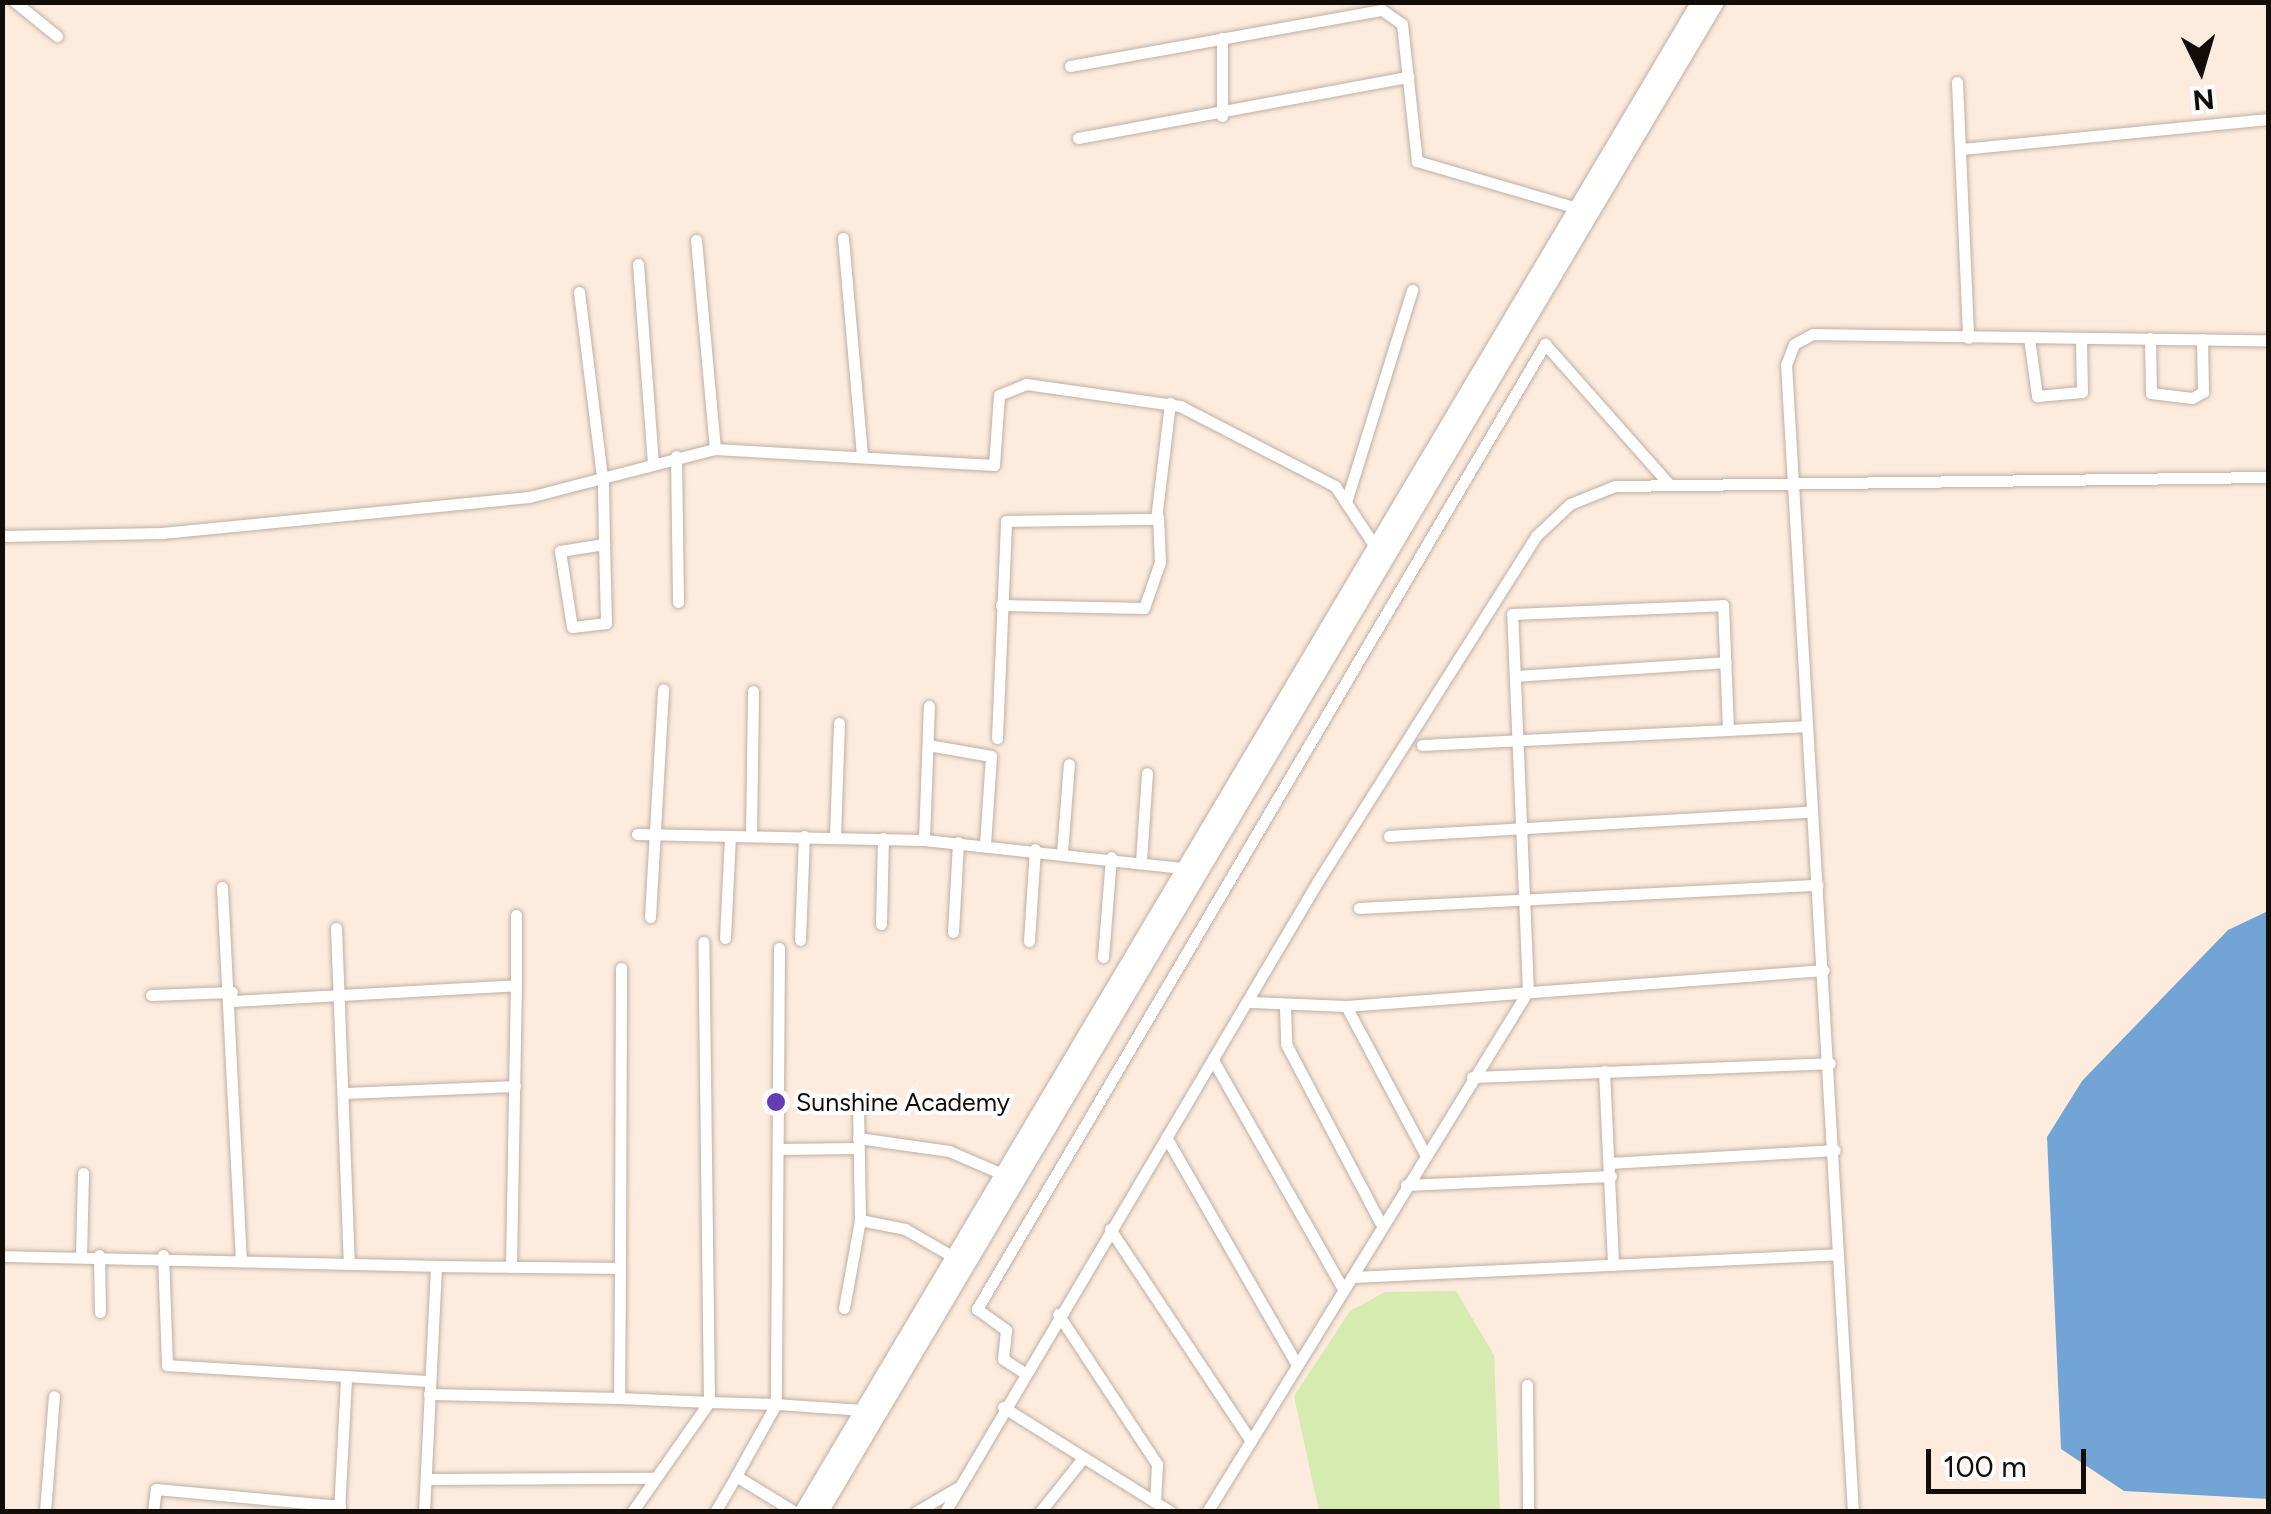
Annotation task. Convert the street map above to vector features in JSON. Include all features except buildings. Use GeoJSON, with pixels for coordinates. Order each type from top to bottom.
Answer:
{"type":"FeatureCollection","features":[{"type":"Feature","properties":{"kind":"street"},"geometry":{"type":"LineString","coordinates":[[15,2],[57,36]]}},
{"type":"Feature","properties":{"kind":"street"},"geometry":{"type":"LineString","coordinates":[[1587,211],[1700,2]]}},
{"type":"Feature","properties":{"kind":"street"},"geometry":{"type":"LineString","coordinates":[[819,1512],[1007,1176],[1189,868],[1715,2]]}},
{"type":"Feature","properties":{"kind":"street"},"geometry":{"type":"LineString","coordinates":[[1070,66],[1382,10],[1402,24],[1424,167],[1587,211]]}},
{"type":"Feature","properties":{"kind":"street"},"geometry":{"type":"LineString","coordinates":[[1222,38],[1222,116]]}},
{"type":"Feature","properties":{"kind":"street"},"geometry":{"type":"LineString","coordinates":[[1078,138],[1222,116],[1408,77]]}},
{"type":"Feature","properties":{"kind":"street"},"geometry":{"type":"LineString","coordinates":[[1957,82],[1968,338]]}},
{"type":"Feature","properties":{"kind":"street"},"geometry":{"type":"LineString","coordinates":[[1962,150],[2268,118]]}},
{"type":"Feature","properties":{"kind":"street"},"geometry":{"type":"LineString","coordinates":[[843,238],[862,454]]}},
{"type":"Feature","properties":{"kind":"street"},"geometry":{"type":"LineString","coordinates":[[696,240],[715,449]]}},
{"type":"Feature","properties":{"kind":"street"},"geometry":{"type":"LineString","coordinates":[[638,264],[653,462]]}},
{"type":"Feature","properties":{"kind":"street"},"geometry":{"type":"LineString","coordinates":[[1347,499],[1412,290]]}},
{"type":"Feature","properties":{"kind":"street"},"geometry":{"type":"LineString","coordinates":[[579,292],[601,477],[604,544],[606,624],[565,624],[560,551],[604,544]]}},
{"type":"Feature","properties":{"kind":"street"},"geometry":{"type":"LineString","coordinates":[[1853,1512],[1830,1062],[1804,726],[1786,365],[1794,344],[1813,334],[2268,340]]}},
{"type":"Feature","properties":{"kind":"street"},"geometry":{"type":"LineString","coordinates":[[2029,338],[2037,396],[2082,392],[2081,338]]}},
{"type":"Feature","properties":{"kind":"street"},"geometry":{"type":"LineString","coordinates":[[2150,338],[2151,393],[2192,398],[2203,392],[2202,339]]}},
{"type":"Feature","properties":{"kind":"street"},"geometry":{"type":"LineString","coordinates":[[1024,1372],[1003,1359],[1006,1330],[976,1310],[1545,344],[1670,484]]}},
{"type":"Feature","properties":{"kind":"street"},"geometry":{"type":"LineString","coordinates":[[2,536],[162,533],[529,497],[715,449],[862,454],[994,465],[1004,386],[1081,385],[1170,403],[1347,499],[1379,552]]}},
{"type":"Feature","properties":{"kind":"street"},"geometry":{"type":"LineString","coordinates":[[1001,605],[1144,608],[1160,562],[1158,517],[1170,403]]}},
{"type":"Feature","properties":{"kind":"street"},"geometry":{"type":"LineString","coordinates":[[676,456],[678,602]]}},
{"type":"Feature","properties":{"kind":"street"},"geometry":{"type":"LineString","coordinates":[[945,1512],[1058,1314],[1537,535],[1570,504],[1614,486],[2268,477]]}},
{"type":"Feature","properties":{"kind":"street"},"geometry":{"type":"LineString","coordinates":[[997,738],[1001,605],[1013,515],[1158,517]]}},
{"type":"Feature","properties":{"kind":"street"},"geometry":{"type":"LineString","coordinates":[[1207,1512],[1295,1362],[1354,1277],[1380,1222],[1528,991],[1528,902],[1512,614],[1724,605],[1728,730]]}},
{"type":"Feature","properties":{"kind":"street"},"geometry":{"type":"LineString","coordinates":[[1515,676],[1726,662]]}},
{"type":"Feature","properties":{"kind":"street"},"geometry":{"type":"LineString","coordinates":[[650,917],[658,834],[663,688]]}},
{"type":"Feature","properties":{"kind":"street"},"geometry":{"type":"LineString","coordinates":[[751,836],[753,691]]}},
{"type":"Feature","properties":{"kind":"street"},"geometry":{"type":"LineString","coordinates":[[924,840],[929,706]]}},
{"type":"Feature","properties":{"kind":"street"},"geometry":{"type":"LineString","coordinates":[[836,837],[839,723]]}},
{"type":"Feature","properties":{"kind":"street"},"geometry":{"type":"LineString","coordinates":[[1422,745],[1804,726]]}},
{"type":"Feature","properties":{"kind":"street"},"geometry":{"type":"LineString","coordinates":[[928,745],[991,756],[985,844]]}},
{"type":"Feature","properties":{"kind":"street"},"geometry":{"type":"LineString","coordinates":[[1062,852],[1069,764]]}},
{"type":"Feature","properties":{"kind":"street"},"geometry":{"type":"LineString","coordinates":[[1141,861],[1147,773]]}},
{"type":"Feature","properties":{"kind":"street"},"geometry":{"type":"LineString","coordinates":[[1389,836],[1811,812]]}},
{"type":"Feature","properties":{"kind":"street"},"geometry":{"type":"LineString","coordinates":[[636,834],[958,842],[1189,868]]}},
{"type":"Feature","properties":{"kind":"street"},"geometry":{"type":"LineString","coordinates":[[724,938],[730,836]]}},
{"type":"Feature","properties":{"kind":"street"},"geometry":{"type":"LineString","coordinates":[[800,940],[804,836]]}},
{"type":"Feature","properties":{"kind":"street"},"geometry":{"type":"LineString","coordinates":[[880,924],[883,838]]}},
{"type":"Feature","properties":{"kind":"street"},"geometry":{"type":"LineString","coordinates":[[954,932],[958,842]]}},
{"type":"Feature","properties":{"kind":"street"},"geometry":{"type":"LineString","coordinates":[[1028,941],[1035,849]]}},
{"type":"Feature","properties":{"kind":"street"},"geometry":{"type":"LineString","coordinates":[[1103,957],[1112,857]]}},
{"type":"Feature","properties":{"kind":"street"},"geometry":{"type":"LineString","coordinates":[[1359,908],[1817,885]]}},
{"type":"Feature","properties":{"kind":"street"},"geometry":{"type":"LineString","coordinates":[[222,888],[232,996],[242,1258]]}},
{"type":"Feature","properties":{"kind":"street"},"geometry":{"type":"LineString","coordinates":[[511,1267],[516,915]]}},
{"type":"Feature","properties":{"kind":"street"},"geometry":{"type":"LineString","coordinates":[[336,928],[342,996],[350,1262]]}},
{"type":"Feature","properties":{"kind":"street"},"geometry":{"type":"LineString","coordinates":[[632,1512],[708,1402],[704,942]]}},
{"type":"Feature","properties":{"kind":"street"},"geometry":{"type":"LineString","coordinates":[[715,1512],[776,1404],[778,948]]}},
{"type":"Feature","properties":{"kind":"street"},"geometry":{"type":"LineString","coordinates":[[619,1398],[621,968]]}},
{"type":"Feature","properties":{"kind":"street"},"geometry":{"type":"LineString","coordinates":[[1251,1002],[1285,1007],[1346,1006],[1824,970]]}},
{"type":"Feature","properties":{"kind":"street"},"geometry":{"type":"LineString","coordinates":[[151,994],[342,996],[516,986]]}},
{"type":"Feature","properties":{"kind":"street"},"geometry":{"type":"LineString","coordinates":[[1346,1006],[1425,1154]]}},
{"type":"Feature","properties":{"kind":"street"},"geometry":{"type":"LineString","coordinates":[[1285,1007],[1286,1044],[1380,1222]]}},
{"type":"Feature","properties":{"kind":"street"},"geometry":{"type":"LineString","coordinates":[[1213,1060],[1343,1289]]}},
{"type":"Feature","properties":{"kind":"street"},"geometry":{"type":"LineString","coordinates":[[1472,1077],[1830,1062]]}},
{"type":"Feature","properties":{"kind":"street"},"geometry":{"type":"LineString","coordinates":[[1604,1070],[1614,1265]]}},
{"type":"Feature","properties":{"kind":"street"},"geometry":{"type":"LineString","coordinates":[[345,1093],[515,1086]]}},
{"type":"Feature","properties":{"kind":"street"},"geometry":{"type":"LineString","coordinates":[[844,1308],[860,1220],[858,1104]]}},
{"type":"Feature","properties":{"kind":"street"},"geometry":{"type":"LineString","coordinates":[[1166,1137],[1295,1362]]}},
{"type":"Feature","properties":{"kind":"street"},"geometry":{"type":"LineString","coordinates":[[778,1149],[858,1143],[950,1151],[1007,1176]]}},
{"type":"Feature","properties":{"kind":"street"},"geometry":{"type":"LineString","coordinates":[[1406,1186],[1834,1150]]}},
{"type":"Feature","properties":{"kind":"street"},"geometry":{"type":"LineString","coordinates":[[81,1256],[83,1173]]}},
{"type":"Feature","properties":{"kind":"street"},"geometry":{"type":"LineString","coordinates":[[804,1512],[952,1256],[1007,1176]]}},
{"type":"Feature","properties":{"kind":"street"},"geometry":{"type":"LineString","coordinates":[[860,1220],[905,1229],[952,1256]]}},
{"type":"Feature","properties":{"kind":"street"},"geometry":{"type":"LineString","coordinates":[[1110,1229],[1250,1438]]}},
{"type":"Feature","properties":{"kind":"street"},"geometry":{"type":"LineString","coordinates":[[1354,1277],[1838,1254]]}},
{"type":"Feature","properties":{"kind":"street"},"geometry":{"type":"LineString","coordinates":[[2,1256],[162,1255],[436,1266],[620,1268]]}},
{"type":"Feature","properties":{"kind":"street"},"geometry":{"type":"LineString","coordinates":[[162,1255],[167,1365],[429,1388],[861,1410]]}},
{"type":"Feature","properties":{"kind":"street"},"geometry":{"type":"LineString","coordinates":[[99,1256],[100,1312]]}},
{"type":"Feature","properties":{"kind":"street"},"geometry":{"type":"LineString","coordinates":[[424,1512],[436,1266]]}},
{"type":"Feature","properties":{"kind":"street"},"geometry":{"type":"LineString","coordinates":[[1058,1314],[1157,1464],[1155,1502]]}},
{"type":"Feature","properties":{"kind":"street"},"geometry":{"type":"LineString","coordinates":[[153,1512],[156,1488],[339,1509],[346,1379]]}},
{"type":"Feature","properties":{"kind":"street"},"geometry":{"type":"LineString","coordinates":[[1527,1386],[1528,1512]]}},
{"type":"Feature","properties":{"kind":"street"},"geometry":{"type":"LineString","coordinates":[[46,1512],[54,1396]]}},
{"type":"Feature","properties":{"kind":"street"},"geometry":{"type":"LineString","coordinates":[[1003,1407],[1171,1512]]}},
{"type":"Feature","properties":{"kind":"street"},"geometry":{"type":"LineString","coordinates":[[1040,1512],[1083,1458]]}},
{"type":"Feature","properties":{"kind":"street"},"geometry":{"type":"LineString","coordinates":[[736,1476],[795,1512]]}},
{"type":"Feature","properties":{"kind":"street"},"geometry":{"type":"LineString","coordinates":[[426,1478],[653,1478]]}},
{"type":"Feature","properties":{"kind":"street"},"geometry":{"type":"LineString","coordinates":[[916,1512],[956,1488]]}},
{"type":"Feature","properties":{"kind":"green space"},"geometry":{"type":"Polygon","coordinates":[[[1456,1291],[1494,1355],[1500,1511],[1319,1511],[1294,1396],[1350,1311],[1385,1292],[1456,1291]]]}},
{"type":"Feature","properties":{"kind":"water"},"geometry":{"type":"Polygon","coordinates":[[[2268,911],[2268,1499],[2124,1491],[2061,1449],[2047,1137],[2082,1081],[2228,930],[2268,911]]]}},
{"type":"Feature","properties":{"kind":"place","name":"Sunshine Academy"},"geometry":{"type":"Point","coordinates":[776,1102]}}]}
